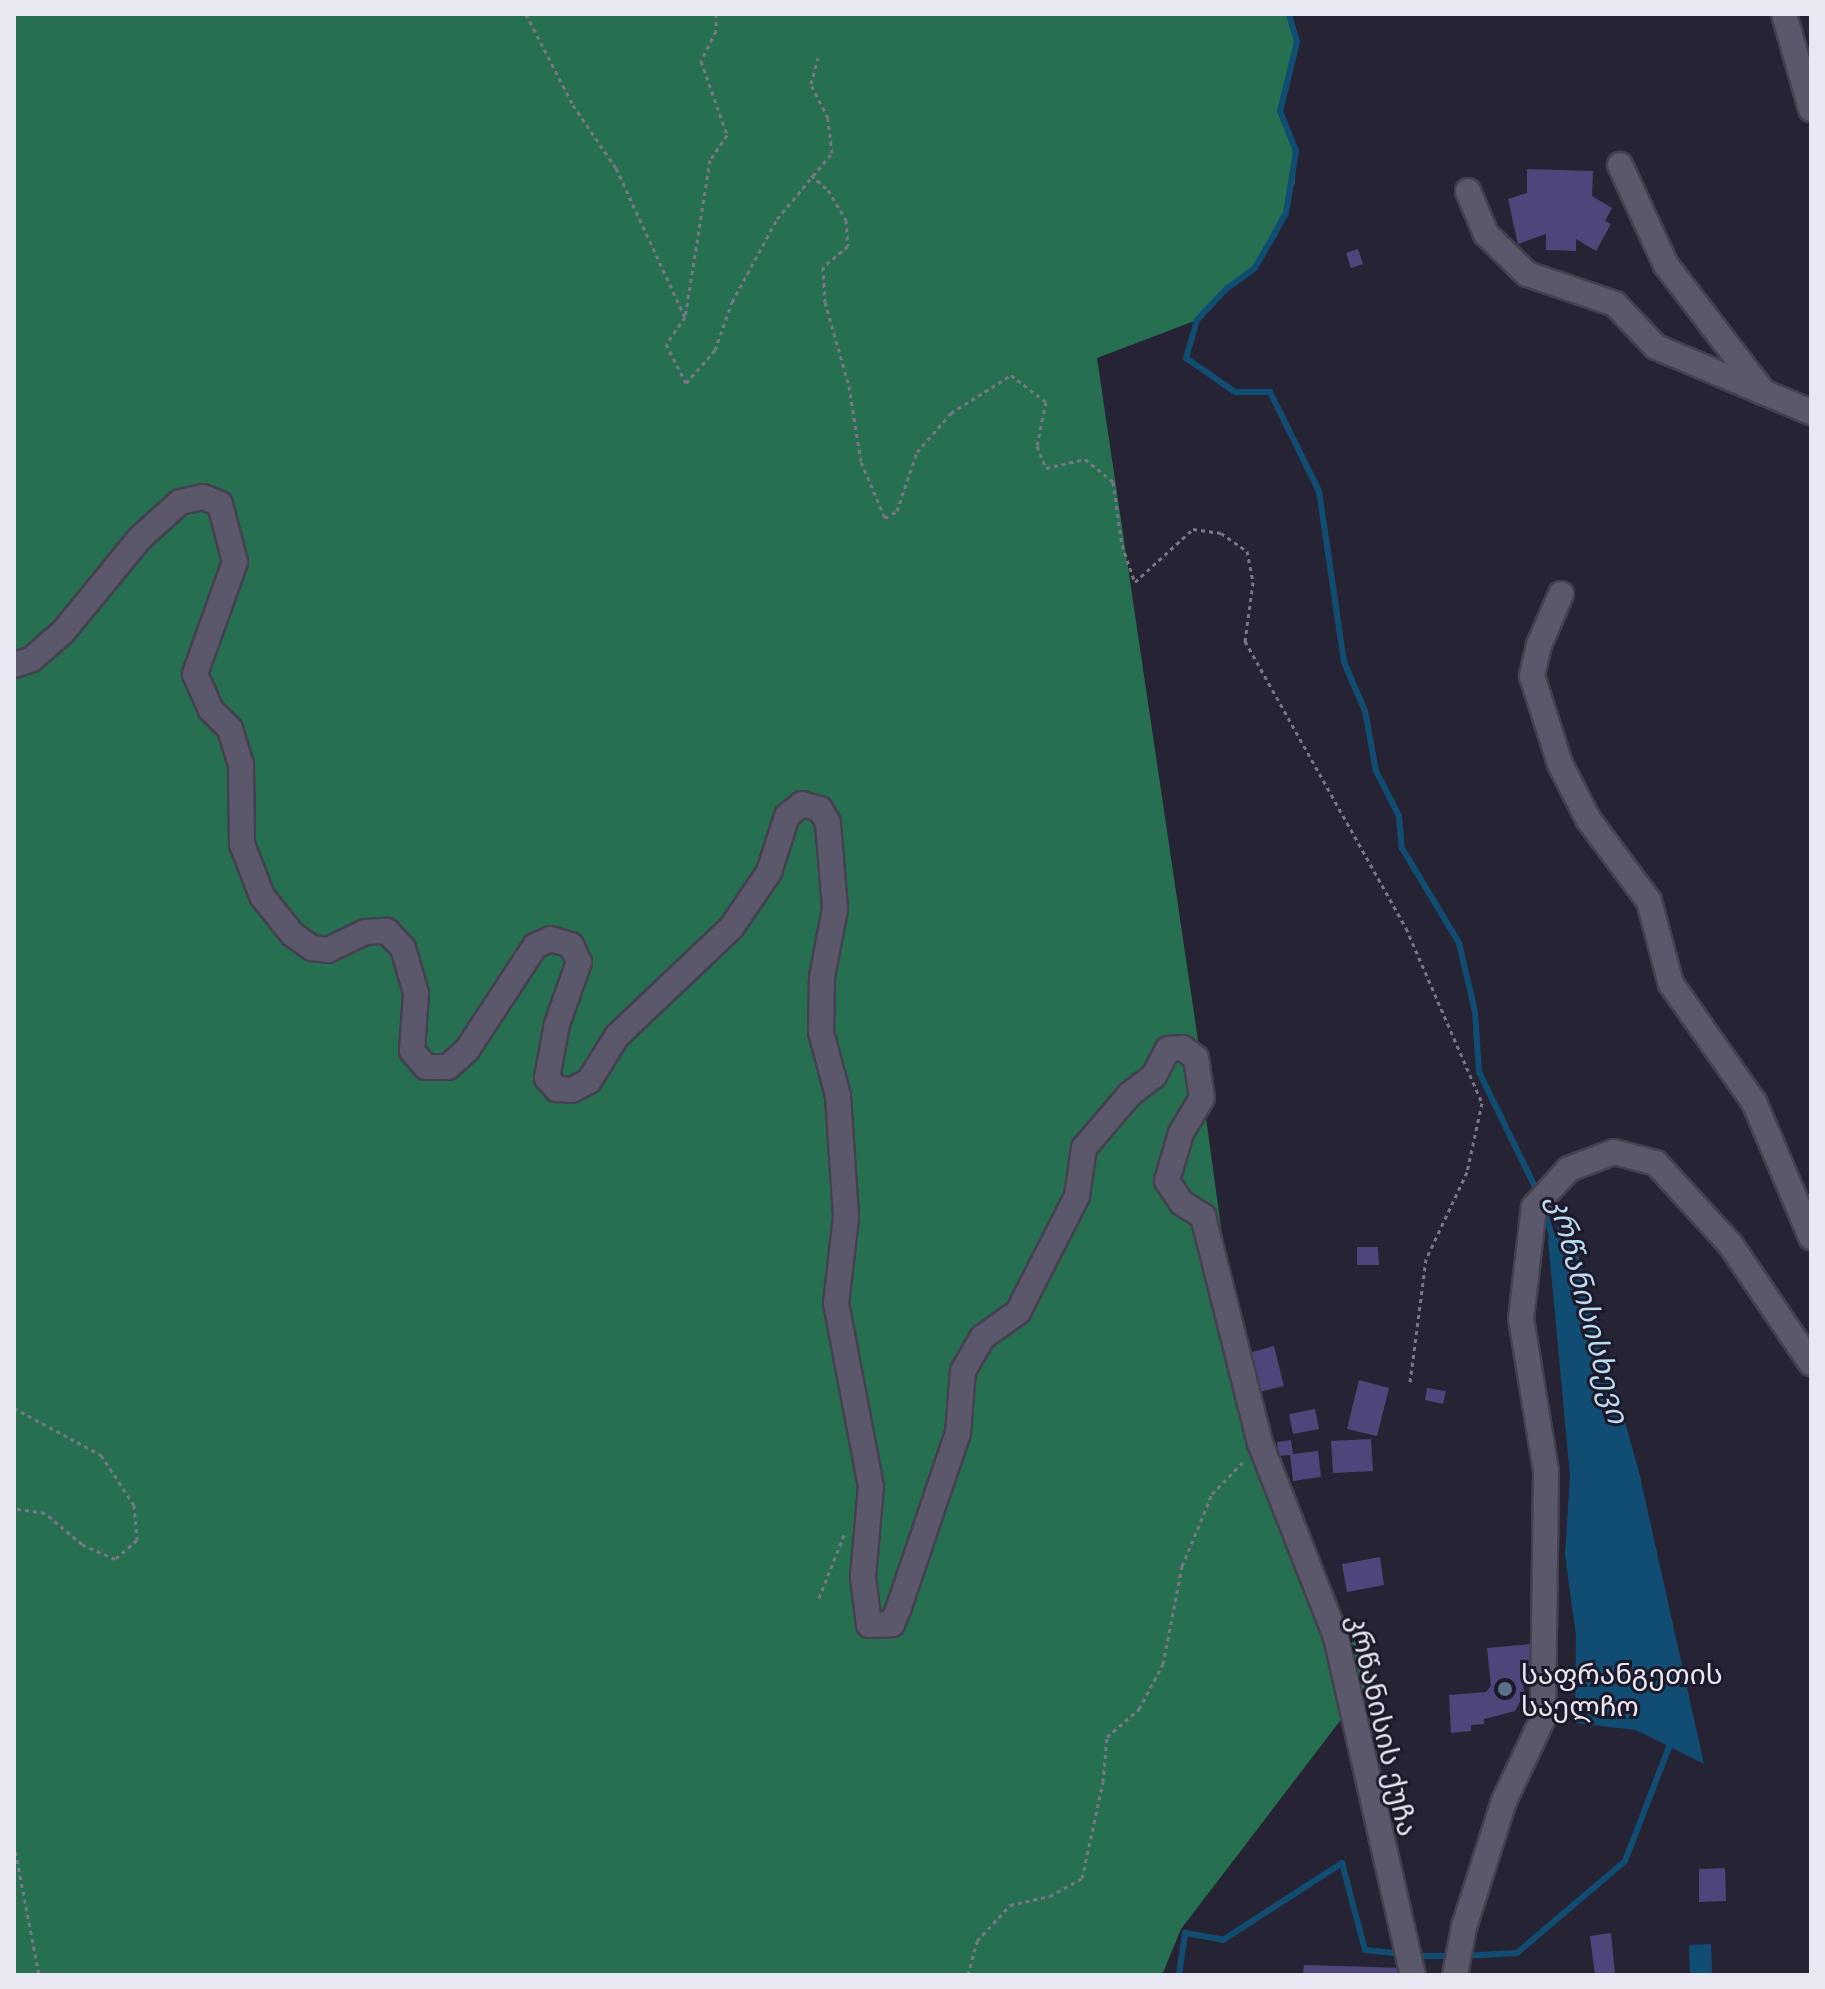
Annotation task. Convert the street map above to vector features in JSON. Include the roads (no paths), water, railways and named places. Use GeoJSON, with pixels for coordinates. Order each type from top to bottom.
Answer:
{"type":"FeatureCollection","features":[{"type":"Feature","properties":{"kind":"street"},"geometry":{"type":"LineString","coordinates":[[1784,14],[1811,109]]}},
{"type":"Feature","properties":{"kind":"street"},"geometry":{"type":"LineString","coordinates":[[1620,165],[1666,265],[1765,394]]}},
{"type":"Feature","properties":{"kind":"street"},"geometry":{"type":"LineString","coordinates":[[1468,191],[1486,234],[1527,274],[1615,304],[1656,347],[1811,412]]}},
{"type":"Feature","properties":{"kind":"street","name":"კრწანისის ქუჩა"},"geometry":{"type":"LineString","coordinates":[[14,665],[32,659],[63,632],[139,539],[180,502],[203,497],[220,504],[235,562],[195,674],[211,710],[230,729],[241,764],[242,844],[262,896],[292,934],[312,948],[328,950],[365,932],[387,931],[403,948],[416,993],[412,1051],[426,1067],[448,1067],[467,1050],[535,946],[551,939],[571,945],[579,962],[557,1024],[547,1078],[557,1089],[572,1090],[589,1081],[617,1036],[731,928],[769,872],[787,816],[802,804],[820,809],[828,823],[835,909],[822,977],[821,1032],[838,1096],[846,1217],[836,1303],[871,1486],[863,1577],[869,1625],[881,1629],[892,1624],[898,1610],[958,1433],[963,1371],[983,1337],[1018,1312],[1077,1196],[1084,1148],[1130,1094],[1154,1076],[1168,1049],[1183,1048],[1196,1058],[1202,1098],[1181,1133],[1167,1181],[1182,1203],[1203,1216],[1236,1358],[1260,1443],[1336,1637],[1382,1850],[1402,1913],[1413,1975]]}},
{"type":"Feature","properties":{"kind":"street"},"geometry":{"type":"LineString","coordinates":[[1561,594],[1539,645],[1532,676],[1560,764],[1588,819],[1649,901],[1671,984],[1754,1102],[1811,1237]]}},
{"type":"Feature","properties":{"kind":"street"},"geometry":{"type":"LineString","coordinates":[[1455,1975],[1464,1927],[1504,1801],[1543,1718],[1546,1471],[1521,1319],[1527,1234],[1534,1207],[1569,1169],[1614,1152],[1656,1163],[1730,1244],[1811,1363]]}},
{"type":"Feature","properties":{"kind":"water"},"geometry":{"type":"Polygon","coordinates":[[[1559,1225],[1574,1240],[1639,1472],[1704,1764],[1636,1730],[1575,1723],[1576,1635],[1565,1555],[1570,1476],[1548,1239],[1559,1225]]]}},
{"type":"Feature","properties":{"kind":"water"},"geometry":{"type":"Polygon","coordinates":[[[1711,1944],[1712,1975],[1690,1975],[1689,1945],[1711,1944]]]}},
{"type":"Feature","properties":{"kind":"waterway","name":"კრწანისისხევი"},"geometry":{"type":"LineString","coordinates":[[1289,14],[1297,42],[1280,111],[1296,151],[1286,213],[1255,268],[1227,288],[1197,320],[1186,358],[1235,392],[1270,392],[1319,491],[1344,662],[1365,711],[1376,771],[1399,816],[1402,848],[1459,943],[1475,1012],[1479,1072],[1539,1195]]}},
{"type":"Feature","properties":{"kind":"waterway","name":"კრწანისისხევი"},"geometry":{"type":"LineString","coordinates":[[1543,1205],[1553,1240]]}},
{"type":"Feature","properties":{"kind":"waterway","name":"კრწანისისხევი"},"geometry":{"type":"LineString","coordinates":[[1463,1956],[1517,1953],[1625,1861],[1671,1742]]}},
{"type":"Feature","properties":{"kind":"waterway","name":"კრწანისისხევი"},"geometry":{"type":"LineString","coordinates":[[1179,1975],[1185,1933],[1223,1940],[1342,1863],[1365,1950],[1404,1954]]}},
{"type":"Feature","properties":{"kind":"waterway","name":"კრწანისისხევი"},"geometry":{"type":"LineString","coordinates":[[1415,1956],[1451,1956]]}},
{"type":"Feature","properties":{"kind":"place","name":"საფრანგეთის საელჩო"},"geometry":{"type":"Point","coordinates":[1505,1689]}}]}
